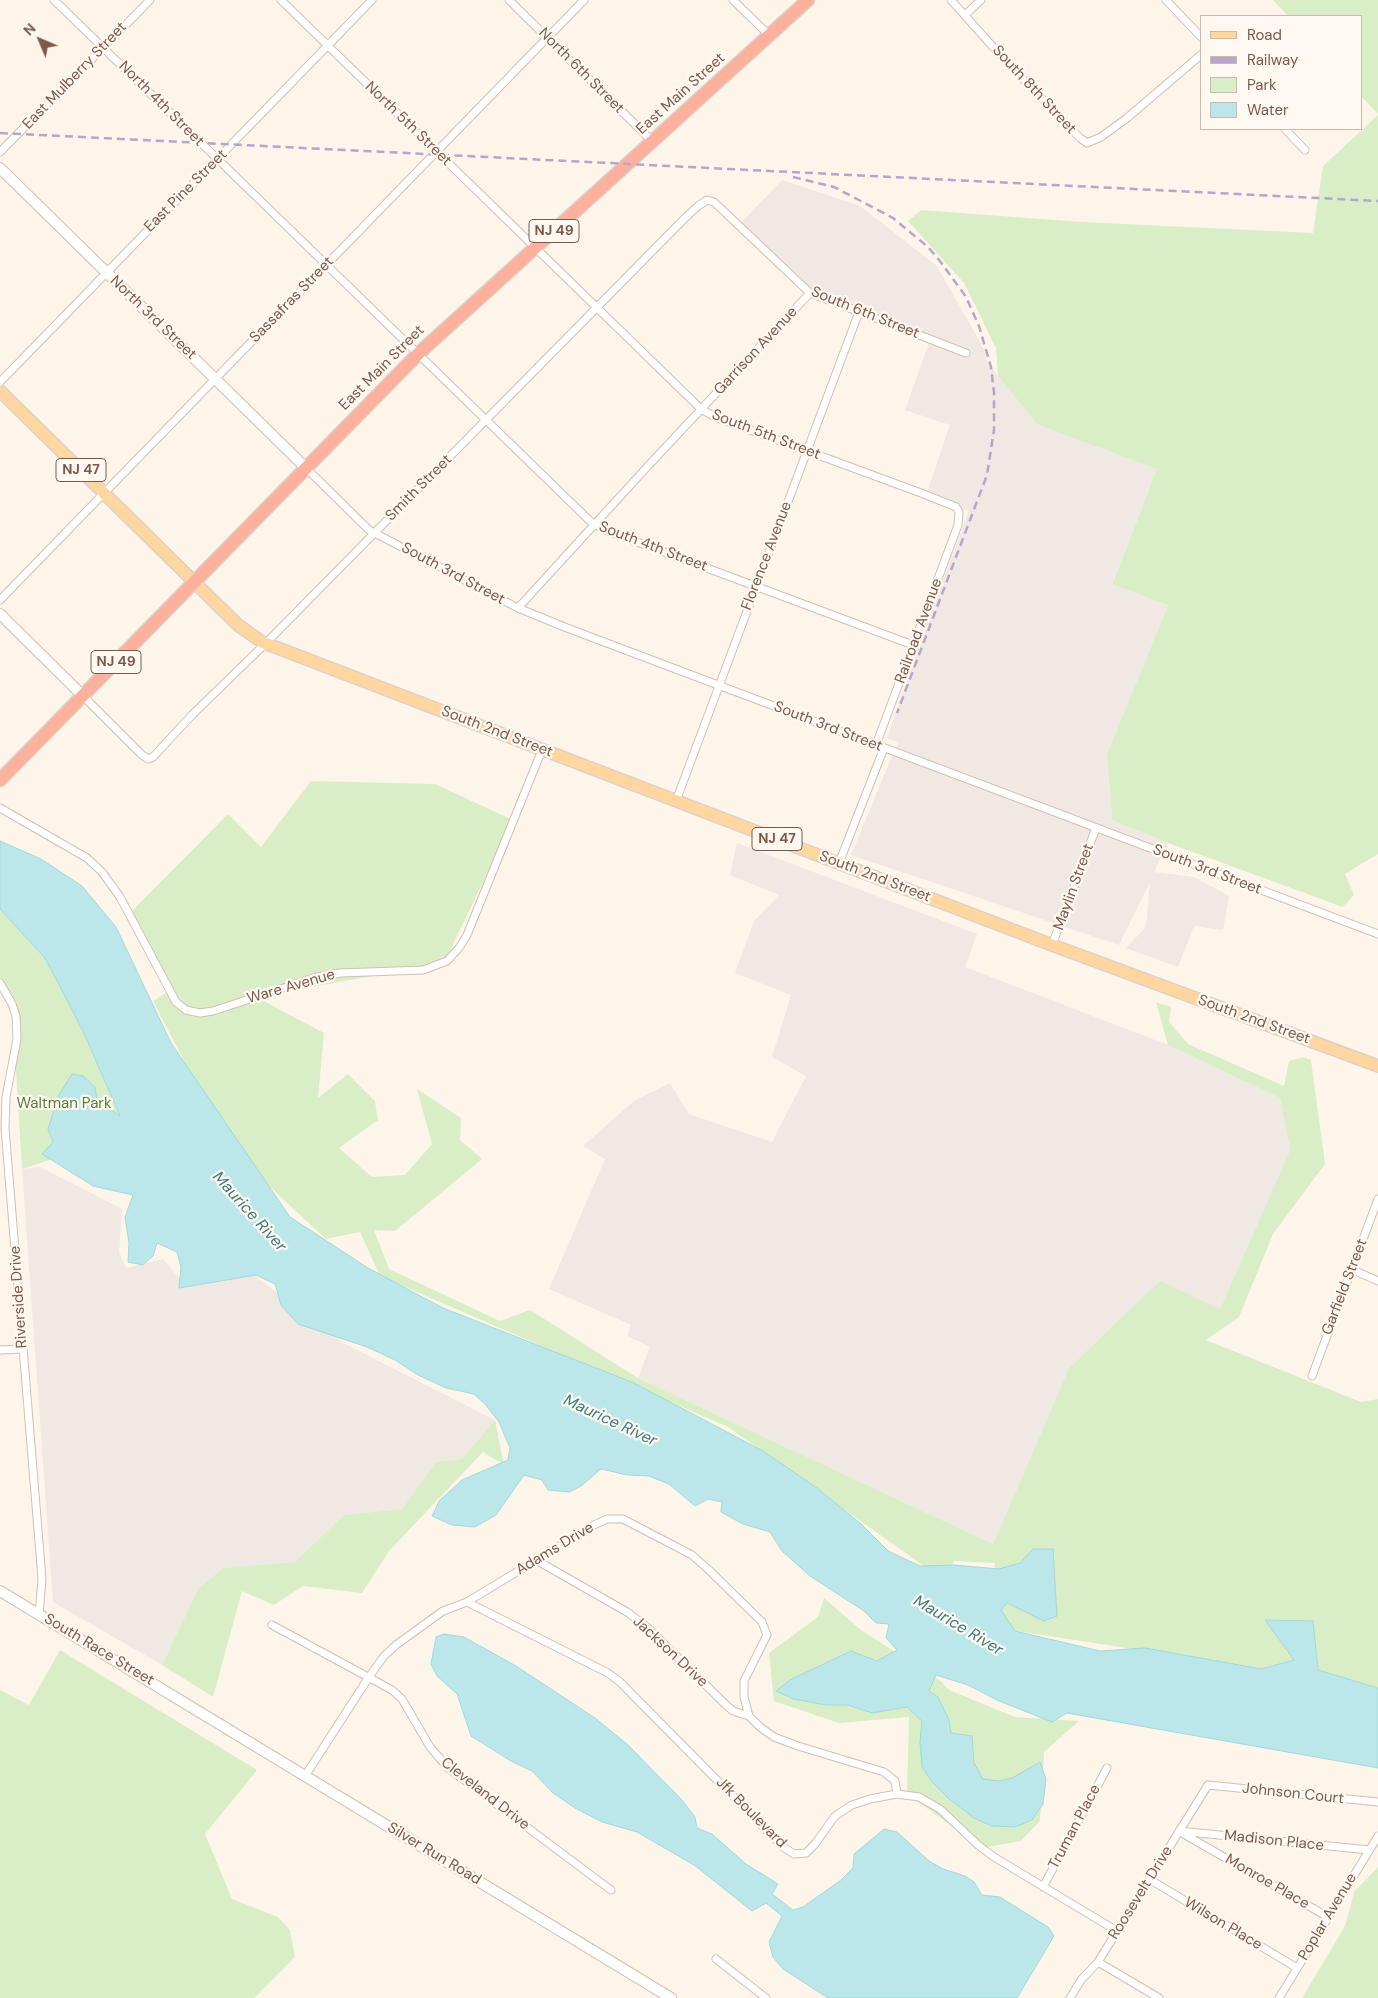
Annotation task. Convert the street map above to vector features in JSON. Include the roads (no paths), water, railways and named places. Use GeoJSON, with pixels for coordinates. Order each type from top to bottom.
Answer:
{"type":"FeatureCollection","features":[{"type":"Feature","properties":{"kind":"highway","name":"East Main Street"},"geometry":{"type":"LineString","coordinates":[[0,780],[418,354],[808,0]]}},
{"type":"Feature","properties":{"kind":"main road","name":"North 3rd Street"},"geometry":{"type":"LineString","coordinates":[[0,168],[306,468]]}},
{"type":"Feature","properties":{"kind":"main road","name":"NJ 47"},"geometry":{"type":"LineString","coordinates":[[0,391],[195,582]]}},
{"type":"Feature","properties":{"kind":"main road","name":"South 2nd Street"},"geometry":{"type":"LineString","coordinates":[[195,582],[238,625],[253,638],[266,644],[1052,945],[1378,1066]]}},
{"type":"Feature","properties":{"kind":"main road"},"geometry":{"type":"LineString","coordinates":[[0,614],[83,696]]}},
{"type":"Feature","properties":{"kind":"main road","name":"South Race Street"},"geometry":{"type":"LineString","coordinates":[[0,1591],[197,1710]]}},
{"type":"Feature","properties":{"kind":"main road","name":"Silver Run Road"},"geometry":{"type":"LineString","coordinates":[[197,1710],[671,1998]]}},
{"type":"Feature","properties":{"kind":"street","name":"North 4th Street"},"geometry":{"type":"LineString","coordinates":[[54,0],[418,354]]}},
{"type":"Feature","properties":{"kind":"street","name":"East Mulberry Street"},"geometry":{"type":"LineString","coordinates":[[0,152],[150,0]]}},
{"type":"Feature","properties":{"kind":"street","name":"North 5th Street"},"geometry":{"type":"LineString","coordinates":[[281,0],[535,248]]}},
{"type":"Feature","properties":{"kind":"street","name":"East Pine Street"},"geometry":{"type":"LineString","coordinates":[[0,382],[372,0]]}},
{"type":"Feature","properties":{"kind":"street","name":"North 6th Street"},"geometry":{"type":"LineString","coordinates":[[509,0],[653,142]]}},
{"type":"Feature","properties":{"kind":"street","name":"Sassafras Street"},"geometry":{"type":"LineString","coordinates":[[0,600],[584,0]]}},
{"type":"Feature","properties":{"kind":"street"},"geometry":{"type":"LineString","coordinates":[[733,0],[769,35]]}},
{"type":"Feature","properties":{"kind":"street","name":"South 8th Street"},"geometry":{"type":"LineString","coordinates":[[951,0],[1087,143],[1101,136],[1126,118],[1200,56]]}},
{"type":"Feature","properties":{"kind":"street"},"geometry":{"type":"LineString","coordinates":[[965,15],[981,0]]}},
{"type":"Feature","properties":{"kind":"street"},"geometry":{"type":"LineString","coordinates":[[1166,0],[1200,36]]}},
{"type":"Feature","properties":{"kind":"street"},"geometry":{"type":"LineString","coordinates":[[1286,130],[1306,150]]}},
{"type":"Feature","properties":{"kind":"street","name":"South 6th Street"},"geometry":{"type":"LineString","coordinates":[[684,219],[703,202],[712,200],[810,293],[966,353]]}},
{"type":"Feature","properties":{"kind":"street","name":"Smith Street"},"geometry":{"type":"LineString","coordinates":[[83,696],[142,755],[148,759],[153,757],[684,219]]}},
{"type":"Feature","properties":{"kind":"street","name":"South 5th Street"},"geometry":{"type":"LineString","coordinates":[[535,248],[701,409],[715,417],[947,504],[956,508],[960,516]]}},
{"type":"Feature","properties":{"kind":"street","name":"Garrison Avenue"},"geometry":{"type":"LineString","coordinates":[[518,608],[810,293]]}},
{"type":"Feature","properties":{"kind":"street","name":"Florence Avenue"},"geometry":{"type":"LineString","coordinates":[[676,801],[859,312]]}},
{"type":"Feature","properties":{"kind":"street","name":"South 4th Street"},"geometry":{"type":"LineString","coordinates":[[418,354],[594,524],[913,645]]}},
{"type":"Feature","properties":{"kind":"street","name":"South 3rd Street"},"geometry":{"type":"LineString","coordinates":[[306,468],[365,527],[518,608],[1378,934]]}},
{"type":"Feature","properties":{"kind":"street","name":"Railroad Avenue"},"geometry":{"type":"LineString","coordinates":[[876,745],[960,516]]}},
{"type":"Feature","properties":{"kind":"street"},"geometry":{"type":"LineString","coordinates":[[840,863],[884,748]]}},
{"type":"Feature","properties":{"kind":"street","name":"Ware Avenue"},"geometry":{"type":"LineString","coordinates":[[0,808],[87,858],[102,872],[120,897],[176,1002],[186,1010],[200,1013],[213,1011],[317,977],[340,973],[422,970],[448,961],[467,935],[542,750]]}},
{"type":"Feature","properties":{"kind":"street","name":"Maylin Street"},"geometry":{"type":"LineString","coordinates":[[1052,945],[1096,828]]}},
{"type":"Feature","properties":{"kind":"street","name":"Riverside Drive"},"geometry":{"type":"LineString","coordinates":[[0,983],[12,1004],[16,1016],[16,1046],[5,1105],[42,1579],[40,1615]]}},
{"type":"Feature","properties":{"kind":"street","name":"Garfield Street"},"geometry":{"type":"LineString","coordinates":[[1312,1376],[1378,1199]]}},
{"type":"Feature","properties":{"kind":"street"},"geometry":{"type":"LineString","coordinates":[[1351,1269],[1378,1282]]}},
{"type":"Feature","properties":{"kind":"street"},"geometry":{"type":"LineString","coordinates":[[0,1350],[23,1349]]}},
{"type":"Feature","properties":{"kind":"street","name":"Adams Drive"},"geometry":{"type":"LineString","coordinates":[[305,1776],[369,1677],[384,1656],[396,1645],[443,1611],[467,1602],[606,1519],[623,1519],[692,1555],[710,1570],[762,1622],[767,1635],[744,1681],[744,1697],[749,1716]]}},
{"type":"Feature","properties":{"kind":"street","name":"Jackson Drive"},"geometry":{"type":"LineString","coordinates":[[536,1560],[628,1612],[647,1626],[733,1711],[749,1716]]}},
{"type":"Feature","properties":{"kind":"street","name":"Jfk Boulevard"},"geometry":{"type":"LineString","coordinates":[[467,1602],[608,1673],[620,1682],[782,1847],[794,1854],[806,1853],[815,1844],[835,1816],[852,1805],[870,1799],[897,1794],[919,1797],[940,1810],[983,1849],[1117,1932]]}},
{"type":"Feature","properties":{"kind":"street","name":"Cleveland Drive"},"geometry":{"type":"LineString","coordinates":[[272,1625],[392,1690],[402,1699],[430,1747],[448,1768],[611,1890]]}},
{"type":"Feature","properties":{"kind":"street"},"geometry":{"type":"LineString","coordinates":[[749,1716],[774,1737],[884,1772],[895,1781],[897,1794]]}},
{"type":"Feature","properties":{"kind":"street","name":"Truman Place"},"geometry":{"type":"LineString","coordinates":[[1043,1887],[1107,1768]]}},
{"type":"Feature","properties":{"kind":"street","name":"Johnson Court"},"geometry":{"type":"LineString","coordinates":[[1208,1785],[1378,1802]]}},
{"type":"Feature","properties":{"kind":"street","name":"Roosevelt Drive"},"geometry":{"type":"LineString","coordinates":[[1070,1998],[1081,1980],[1098,1962],[1208,1785]]}},
{"type":"Feature","properties":{"kind":"street","name":"Madison Place"},"geometry":{"type":"LineString","coordinates":[[1179,1831],[1369,1850]]}},
{"type":"Feature","properties":{"kind":"street","name":"Monroe Place"},"geometry":{"type":"LineString","coordinates":[[1179,1831],[1328,1917]]}},
{"type":"Feature","properties":{"kind":"street","name":"Poplar Avenue"},"geometry":{"type":"LineString","coordinates":[[1279,1998],[1378,1836]]}},
{"type":"Feature","properties":{"kind":"street","name":"Wilson Place"},"geometry":{"type":"LineString","coordinates":[[1149,1879],[1297,1968]]}},
{"type":"Feature","properties":{"kind":"street"},"geometry":{"type":"LineString","coordinates":[[716,1959],[766,1998]]}},
{"type":"Feature","properties":{"kind":"street"},"geometry":{"type":"LineString","coordinates":[[1098,1962],[1159,1998]]}},
{"type":"Feature","properties":{"kind":"water","name":"Maurice River"},"geometry":{"type":"Polygon","coordinates":[[[0,841],[41,859],[82,886],[116,927],[171,1043],[290,1217],[368,1268],[443,1308],[634,1383],[763,1451],[817,1488],[860,1523],[888,1551],[920,1566],[954,1565],[999,1569],[1020,1563],[1033,1549],[1053,1549],[1057,1616],[1044,1621],[1007,1603],[1001,1610],[1015,1631],[1100,1651],[1145,1648],[1261,1669],[1294,1660],[1265,1620],[1313,1621],[1318,1670],[1378,1688],[1378,1768],[1067,1713],[1052,1722],[997,1700],[968,1685],[936,1675],[929,1691],[938,1697],[949,1720],[951,1733],[972,1736],[974,1763],[983,1779],[998,1781],[1012,1778],[1040,1762],[1046,1779],[1043,1804],[1032,1820],[1015,1827],[992,1826],[974,1818],[949,1799],[932,1782],[922,1767],[920,1742],[922,1721],[907,1707],[872,1713],[848,1705],[826,1705],[794,1699],[776,1691],[790,1680],[851,1651],[877,1661],[897,1650],[886,1638],[889,1624],[876,1623],[864,1611],[810,1576],[782,1551],[770,1532],[743,1524],[721,1512],[722,1502],[708,1499],[695,1506],[669,1484],[649,1476],[627,1475],[601,1469],[581,1486],[570,1492],[548,1490],[542,1480],[524,1475],[496,1515],[475,1527],[452,1525],[432,1516],[439,1501],[462,1480],[508,1460],[510,1448],[499,1422],[485,1404],[474,1394],[446,1388],[367,1347],[298,1324],[281,1305],[275,1284],[256,1275],[179,1288],[181,1267],[177,1252],[157,1243],[153,1256],[143,1265],[128,1262],[129,1243],[125,1217],[133,1195],[93,1186],[42,1154],[53,1142],[48,1129],[59,1095],[72,1074],[83,1076],[95,1087],[97,1100],[120,1116],[83,1031],[45,958],[0,909],[0,841]]]}},
{"type":"Feature","properties":{"kind":"water"},"geometry":{"type":"Polygon","coordinates":[[[444,1634],[464,1637],[516,1666],[595,1718],[627,1744],[682,1800],[695,1817],[697,1828],[712,1834],[746,1864],[778,1884],[772,1894],[793,1910],[803,1907],[841,1880],[853,1868],[854,1854],[884,1829],[897,1832],[929,1861],[943,1869],[965,1876],[974,1882],[982,1895],[1000,1897],[1048,1927],[1054,1936],[1017,1998],[828,1998],[783,1969],[773,1957],[769,1942],[782,1916],[766,1903],[752,1911],[694,1865],[637,1832],[602,1822],[575,1808],[553,1793],[532,1771],[511,1761],[471,1736],[457,1694],[437,1676],[431,1664],[436,1637],[444,1634]]]}},
{"type":"Feature","properties":{"kind":"railway"},"geometry":{"type":"LineString","coordinates":[[0,133],[1378,201]]}},
{"type":"Feature","properties":{"kind":"railway"},"geometry":{"type":"LineString","coordinates":[[793,177],[834,187],[893,218],[928,247],[966,297],[979,326],[991,367],[994,392],[994,430],[987,475],[897,713]]}},
{"type":"Feature","properties":{"kind":"park label","name":"Waltman Park"},"geometry":{"type":"Point","coordinates":[64,1104]}}]}
